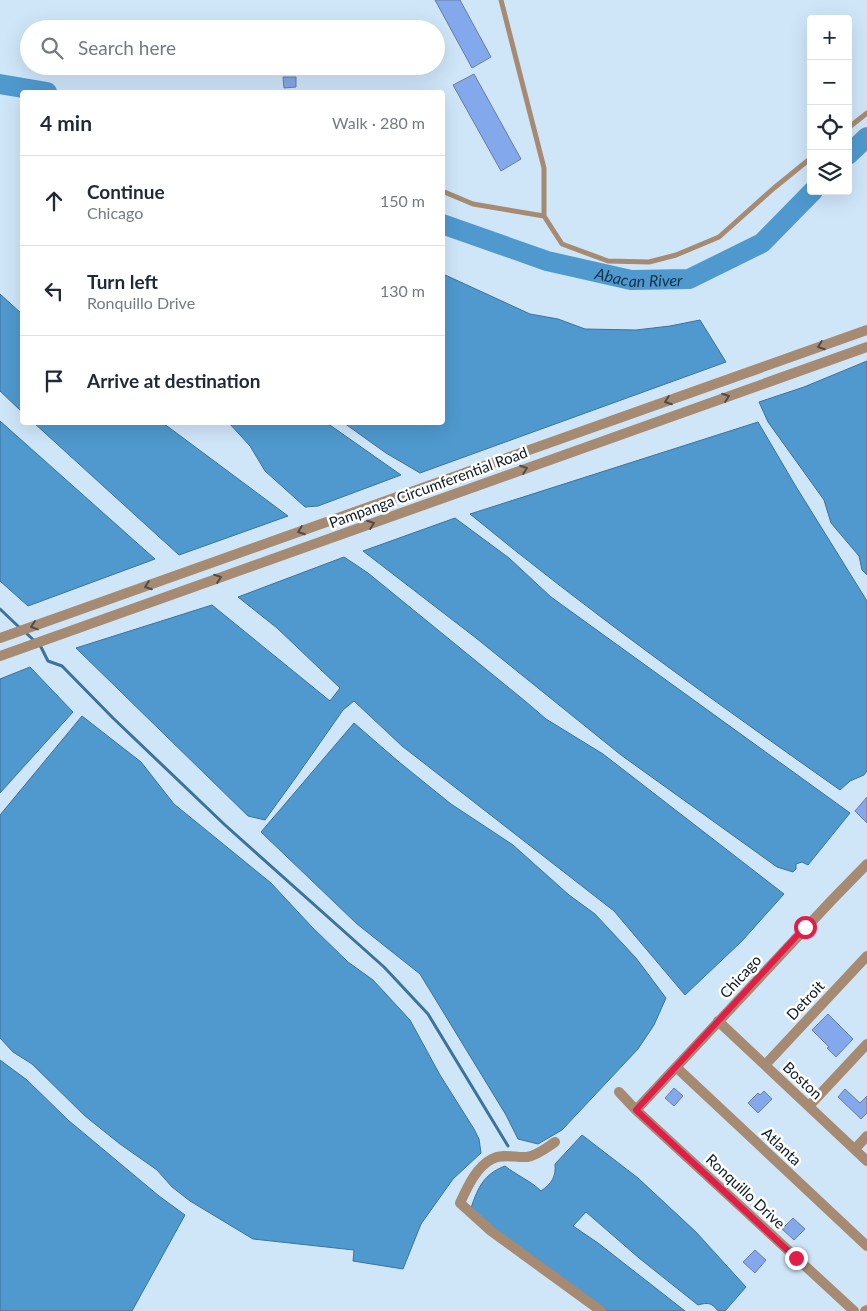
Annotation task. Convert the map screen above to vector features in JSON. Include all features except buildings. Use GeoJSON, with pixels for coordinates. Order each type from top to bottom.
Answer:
{"type":"FeatureCollection","features":[{"type":"Feature","properties":{"kind":"street","name":"Pampanga Circumferential Road"},"geometry":{"type":"LineString","coordinates":[[4,636],[867,330]]}},
{"type":"Feature","properties":{"kind":"street","name":"Pampanga Circumferential Road"},"geometry":{"type":"LineString","coordinates":[[0,656],[867,347]]}},
{"type":"Feature","properties":{"kind":"street","name":"Chicago"},"geometry":{"type":"LineString","coordinates":[[636,1110],[830,900],[867,864]]}},
{"type":"Feature","properties":{"kind":"street","name":"Detroit"},"geometry":{"type":"LineString","coordinates":[[764,1065],[867,956]]}},
{"type":"Feature","properties":{"kind":"street","name":"Boston"},"geometry":{"type":"LineString","coordinates":[[718,1021],[867,1161]]}},
{"type":"Feature","properties":{"kind":"street"},"geometry":{"type":"LineString","coordinates":[[809,1106],[867,1044]]}},
{"type":"Feature","properties":{"kind":"street","name":"Atlanta"},"geometry":{"type":"LineString","coordinates":[[676,1067],[867,1246]]}},
{"type":"Feature","properties":{"kind":"street","name":"Ronquillo Drive"},"geometry":{"type":"LineString","coordinates":[[619,1092],[636,1110],[854,1311]]}},
{"type":"Feature","properties":{"kind":"street"},"geometry":{"type":"LineString","coordinates":[[855,1149],[867,1136]]}},
{"type":"Feature","properties":{"kind":"street"},"geometry":{"type":"LineString","coordinates":[[555,1142],[540,1153],[528,1157],[493,1158],[482,1166],[468,1186],[460,1203],[490,1231],[600,1311]]}},
{"type":"Feature","properties":{"kind":"lane"},"geometry":{"type":"LineString","coordinates":[[501,0],[544,168],[544,216],[562,244],[608,261],[649,262],[676,255],[719,237],[807,161]]}},
{"type":"Feature","properties":{"kind":"lane"},"geometry":{"type":"LineString","coordinates":[[852,125],[867,113]]}},
{"type":"Feature","properties":{"kind":"lane"},"geometry":{"type":"LineString","coordinates":[[445,192],[473,204],[544,216]]}},
{"type":"Feature","properties":{"kind":"water"},"geometry":{"type":"Polygon","coordinates":[[[445,275],[530,314],[558,319],[585,329],[636,330],[700,320],[726,362],[420,473],[386,453],[347,425],[445,425],[445,275]]]}},
{"type":"Feature","properties":{"kind":"water"},"geometry":{"type":"Polygon","coordinates":[[[0,294],[20,312],[20,410],[0,391],[0,294]]]}},
{"type":"Feature","properties":{"kind":"water"},"geometry":{"type":"Polygon","coordinates":[[[867,361],[867,575],[862,570],[859,556],[831,523],[824,500],[768,422],[759,402],[804,387],[867,361]]]}},
{"type":"Feature","properties":{"kind":"water"},"geometry":{"type":"Polygon","coordinates":[[[0,421],[155,559],[28,606],[0,581],[0,421]]]}},
{"type":"Feature","properties":{"kind":"water"},"geometry":{"type":"Polygon","coordinates":[[[758,422],[867,601],[867,771],[864,775],[850,781],[840,790],[606,621],[470,514],[758,422]]]}},
{"type":"Feature","properties":{"kind":"water"},"geometry":{"type":"Polygon","coordinates":[[[36,425],[166,425],[288,516],[179,555],[36,425]]]}},
{"type":"Feature","properties":{"kind":"water"},"geometry":{"type":"Polygon","coordinates":[[[231,425],[330,425],[401,475],[318,506],[305,507],[265,471],[250,446],[231,425]]]}},
{"type":"Feature","properties":{"kind":"water"},"geometry":{"type":"Polygon","coordinates":[[[455,518],[509,558],[551,597],[850,813],[808,865],[802,862],[796,864],[796,869],[793,872],[777,867],[621,755],[476,638],[363,551],[455,518]]]}},
{"type":"Feature","properties":{"kind":"water"},"geometry":{"type":"Polygon","coordinates":[[[344,557],[368,573],[546,719],[603,754],[784,894],[742,941],[685,995],[614,911],[402,746],[354,701],[343,710],[265,820],[248,816],[76,648],[212,605],[330,701],[340,688],[277,628],[238,597],[344,557]]]}},
{"type":"Feature","properties":{"kind":"water"},"geometry":{"type":"Polygon","coordinates":[[[30,667],[73,712],[0,793],[0,679],[30,667]]]}},
{"type":"Feature","properties":{"kind":"water"},"geometry":{"type":"Polygon","coordinates":[[[82,716],[141,762],[174,804],[271,883],[348,962],[373,980],[410,1020],[440,1075],[474,1129],[479,1139],[481,1153],[453,1179],[421,1224],[403,1269],[353,1261],[354,1250],[253,1239],[190,1201],[172,1187],[157,1170],[85,1116],[32,1064],[13,1052],[0,1038],[0,815],[82,716]]]}},
{"type":"Feature","properties":{"kind":"water"},"geometry":{"type":"Polygon","coordinates":[[[354,723],[451,804],[513,845],[569,895],[595,914],[636,958],[666,998],[654,1025],[638,1049],[562,1130],[538,1144],[518,1139],[506,1115],[420,974],[357,924],[261,832],[354,723]]]}},
{"type":"Feature","properties":{"kind":"water"},"geometry":{"type":"Polygon","coordinates":[[[0,1060],[27,1080],[68,1120],[159,1196],[185,1215],[132,1311],[0,1311],[0,1060]]]}},
{"type":"Feature","properties":{"kind":"water"},"geometry":{"type":"Polygon","coordinates":[[[582,1135],[638,1178],[696,1232],[746,1287],[725,1311],[718,1311],[710,1304],[698,1305],[639,1258],[586,1212],[573,1226],[598,1243],[685,1311],[607,1311],[518,1248],[471,1208],[476,1194],[487,1177],[505,1166],[541,1191],[552,1179],[555,1173],[555,1164],[582,1135]]]}},
{"type":"Feature","properties":{"kind":"waterway","name":"Abacan River"},"geometry":{"type":"LineString","coordinates":[[0,84],[35,90]]}},
{"type":"Feature","properties":{"kind":"waterway","name":"Abacan River"},"geometry":{"type":"LineString","coordinates":[[852,151],[867,137]]}},
{"type":"Feature","properties":{"kind":"waterway","name":"Abacan River"},"geometry":{"type":"LineString","coordinates":[[445,225],[547,261],[631,280],[689,279],[762,243],[809,195]]}},
{"type":"Feature","properties":{"kind":"waterway"},"geometry":{"type":"LineString","coordinates":[[0,609],[20,628]]}},
{"type":"Feature","properties":{"kind":"waterway"},"geometry":{"type":"LineString","coordinates":[[25,632],[41,647],[48,661],[62,666],[113,718],[225,825],[384,967],[428,1014],[508,1146]]}},
{"type":"Feature","properties":{"kind":"route"},"geometry":{"type":"LineString","coordinates":[[796,1258],[636,1110],[805,927]]}}]}
